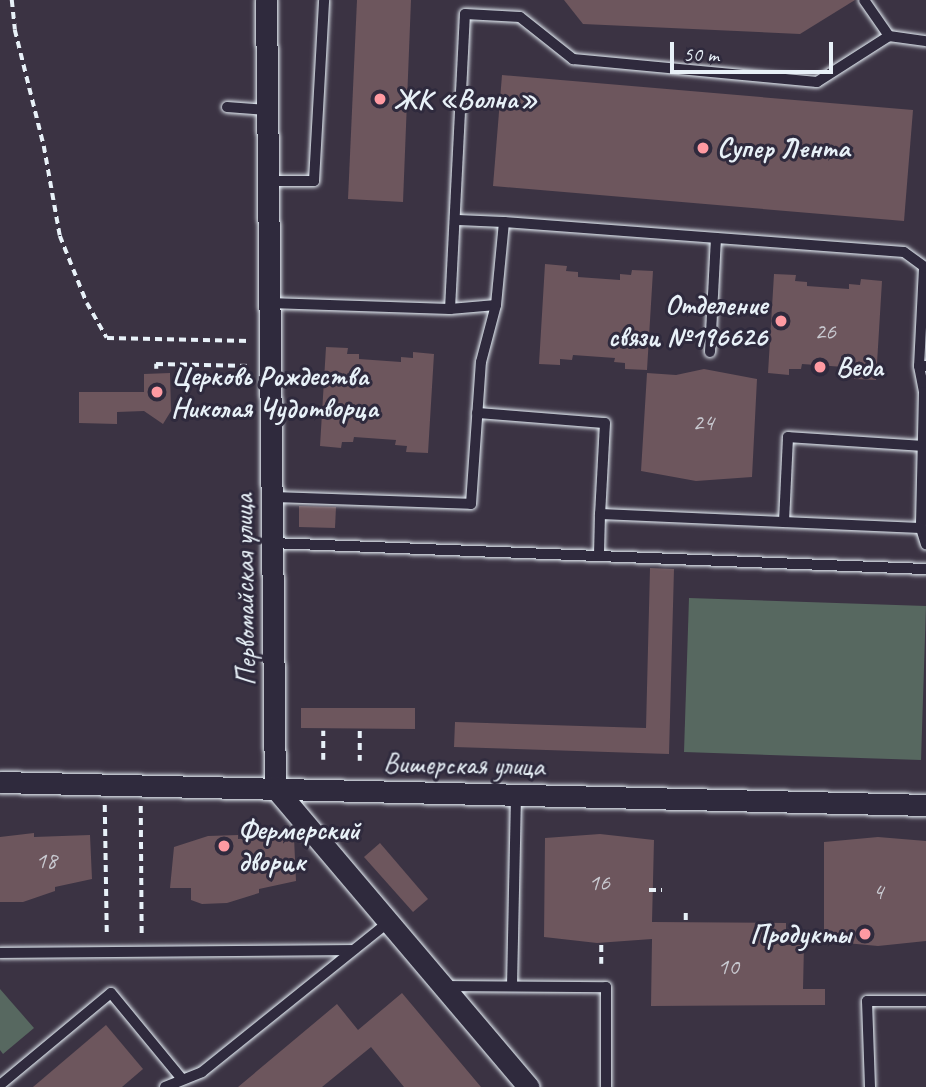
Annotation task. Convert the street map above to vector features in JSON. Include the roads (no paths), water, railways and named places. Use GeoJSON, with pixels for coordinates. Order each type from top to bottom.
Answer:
{"type":"FeatureCollection","features":[{"type":"Feature","properties":{"kind":"street","name":"Первомайская улица"},"geometry":{"type":"LineString","coordinates":[[265,0],[275,788]]}},
{"type":"Feature","properties":{"kind":"street","name":"Вишерская улица"},"geometry":{"type":"LineString","coordinates":[[0,782],[926,805]]}},
{"type":"Feature","properties":{"kind":"street"},"geometry":{"type":"LineString","coordinates":[[275,788],[446,986],[529,1087]]}},
{"type":"Feature","properties":{"kind":"lane"},"geometry":{"type":"LineString","coordinates":[[268,181],[314,181],[324,0]]}},
{"type":"Feature","properties":{"kind":"lane"},"geometry":{"type":"LineString","coordinates":[[864,0],[889,36]]}},
{"type":"Feature","properties":{"kind":"lane"},"geometry":{"type":"LineString","coordinates":[[450,309],[457,220],[465,14],[520,17],[573,60],[817,82],[889,36],[926,41]]}},
{"type":"Feature","properties":{"kind":"lane"},"geometry":{"type":"LineString","coordinates":[[227,107],[267,110]]}},
{"type":"Feature","properties":{"kind":"lane"},"geometry":{"type":"LineString","coordinates":[[457,220],[904,252],[925,268],[921,528],[926,544]]}},
{"type":"Feature","properties":{"kind":"lane"},"geometry":{"type":"LineString","coordinates":[[272,497],[471,504],[481,362],[496,305],[504,222]]}},
{"type":"Feature","properties":{"kind":"lane"},"geometry":{"type":"LineString","coordinates":[[710,352],[716,238]]}},
{"type":"Feature","properties":{"kind":"lane"},"geometry":{"type":"LineString","coordinates":[[269,303],[450,309],[496,305]]}},
{"type":"Feature","properties":{"kind":"lane"},"geometry":{"type":"LineString","coordinates":[[477,413],[605,422],[598,554]]}},
{"type":"Feature","properties":{"kind":"lane"},"geometry":{"type":"LineString","coordinates":[[784,522],[788,437],[923,446]]}},
{"type":"Feature","properties":{"kind":"lane"},"geometry":{"type":"LineString","coordinates":[[600,514],[921,528]]}},
{"type":"Feature","properties":{"kind":"lane"},"geometry":{"type":"LineString","coordinates":[[272,543],[926,569]]}},
{"type":"Feature","properties":{"kind":"lane"},"geometry":{"type":"LineString","coordinates":[[512,986],[516,794]]}},
{"type":"Feature","properties":{"kind":"lane"},"geometry":{"type":"LineString","coordinates":[[165,1087],[202,1072],[390,921]]}},
{"type":"Feature","properties":{"kind":"lane"},"geometry":{"type":"LineString","coordinates":[[0,953],[352,950]]}},
{"type":"Feature","properties":{"kind":"lane"},"geometry":{"type":"LineString","coordinates":[[446,986],[606,987],[606,1087]]}},
{"type":"Feature","properties":{"kind":"lane"},"geometry":{"type":"LineString","coordinates":[[0,1085],[111,993],[182,1079]]}},
{"type":"Feature","properties":{"kind":"lane"},"geometry":{"type":"LineString","coordinates":[[870,1087],[867,1001],[926,1001]]}},
{"type":"Feature","properties":{"kind":"place","name":"ЖК «Волна»"},"geometry":{"type":"Point","coordinates":[380,99]}},
{"type":"Feature","properties":{"kind":"place","name":"Супер Лента"},"geometry":{"type":"Point","coordinates":[703,148]}},
{"type":"Feature","properties":{"kind":"place","name":"Отделение связи №196626"},"geometry":{"type":"Point","coordinates":[781,321]}},
{"type":"Feature","properties":{"kind":"place","name":"Веда"},"geometry":{"type":"Point","coordinates":[820,367]}},
{"type":"Feature","properties":{"kind":"place","name":"Церковь Рождества Николая Чудотворца"},"geometry":{"type":"Point","coordinates":[157,392]}},
{"type":"Feature","properties":{"kind":"place","name":"Фермерский дворик"},"geometry":{"type":"Point","coordinates":[224,846]}},
{"type":"Feature","properties":{"kind":"place","name":"Продукты"},"geometry":{"type":"Point","coordinates":[865,934]}}]}
